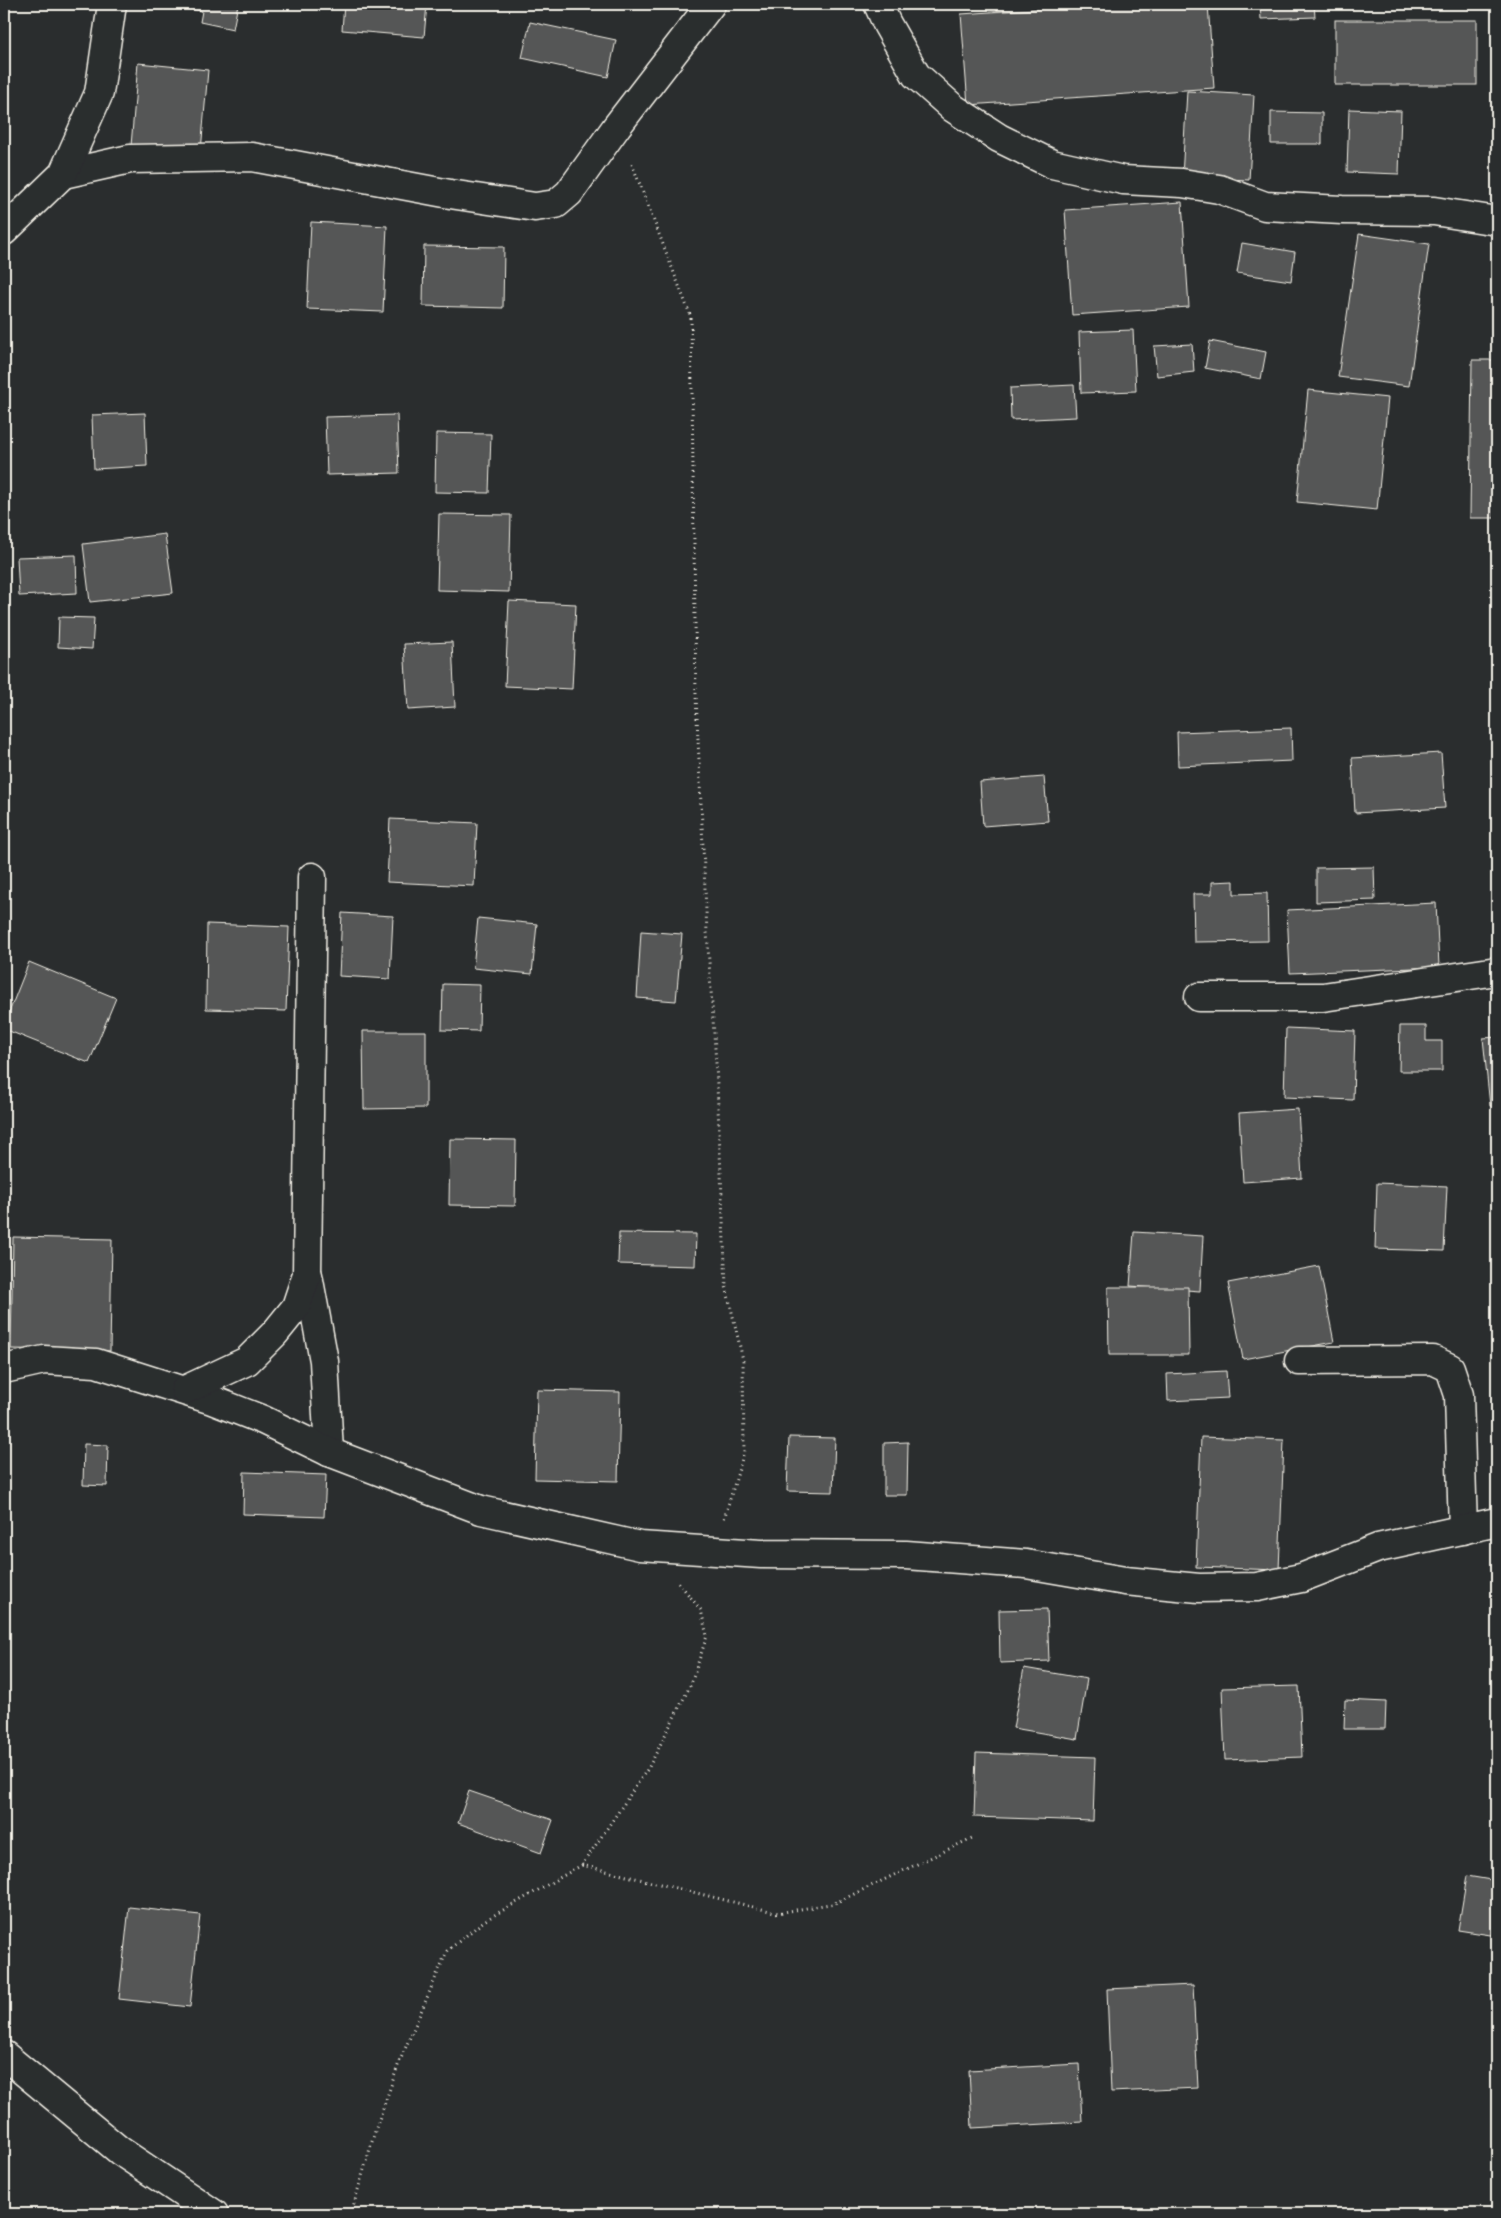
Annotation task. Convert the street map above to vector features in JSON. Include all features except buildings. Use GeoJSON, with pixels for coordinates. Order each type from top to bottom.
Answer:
{"type":"FeatureCollection","features":[{"type":"Feature","properties":{"kind":"street"},"geometry":{"type":"LineString","coordinates":[[4,231],[63,174],[99,93],[112,4]]}},
{"type":"Feature","properties":{"kind":"street"},"geometry":{"type":"LineString","coordinates":[[63,174],[130,159],[252,157],[450,194],[535,207],[556,204],[569,193],[617,126],[711,4]]}},
{"type":"Feature","properties":{"kind":"street"},"geometry":{"type":"LineString","coordinates":[[878,4],[887,24],[916,75],[953,108],[999,138],[1052,164],[1123,180],[1182,183],[1219,189],[1265,206],[1342,210],[1434,211],[1497,221]]}},
{"type":"Feature","properties":{"kind":"street"},"geometry":{"type":"LineString","coordinates":[[312,878],[308,1274],[324,1361],[329,1452]]}},
{"type":"Feature","properties":{"kind":"street"},"geometry":{"type":"LineString","coordinates":[[1199,997],[1323,997],[1497,971]]}},
{"type":"Feature","properties":{"kind":"street"},"geometry":{"type":"LineString","coordinates":[[185,1390],[247,1361],[275,1333],[296,1306],[308,1274]]}},
{"type":"Feature","properties":{"kind":"street"},"geometry":{"type":"LineString","coordinates":[[4,1368],[44,1360],[96,1363],[185,1390],[263,1420],[329,1452],[481,1510],[579,1533],[648,1546],[761,1554],[906,1555],[1026,1564],[1125,1581],[1200,1588],[1257,1587],[1302,1578],[1378,1548],[1497,1522]]}},
{"type":"Feature","properties":{"kind":"street"},"geometry":{"type":"LineString","coordinates":[[1299,1360],[1434,1360],[1450,1368],[1459,1394],[1463,1530]]}},
{"type":"Feature","properties":{"kind":"street"},"geometry":{"type":"LineString","coordinates":[[4,2055],[120,2152],[214,2214]]}},
{"type":"Feature","properties":{"kind":"path"},"geometry":{"type":"LineString","coordinates":[[617,126],[691,317],[696,696],[706,912],[716,1063],[726,1286],[743,1360],[744,1452],[714,1550]]}},
{"type":"Feature","properties":{"kind":"path"},"geometry":{"type":"LineString","coordinates":[[351,2214],[376,2128],[399,2063],[447,1951],[484,1921],[582,1865],[649,1767],[691,1684],[707,1636],[701,1610],[648,1546]]}},
{"type":"Feature","properties":{"kind":"path"},"geometry":{"type":"LineString","coordinates":[[582,1865],[778,1914],[835,1903],[972,1838]]}}]}
